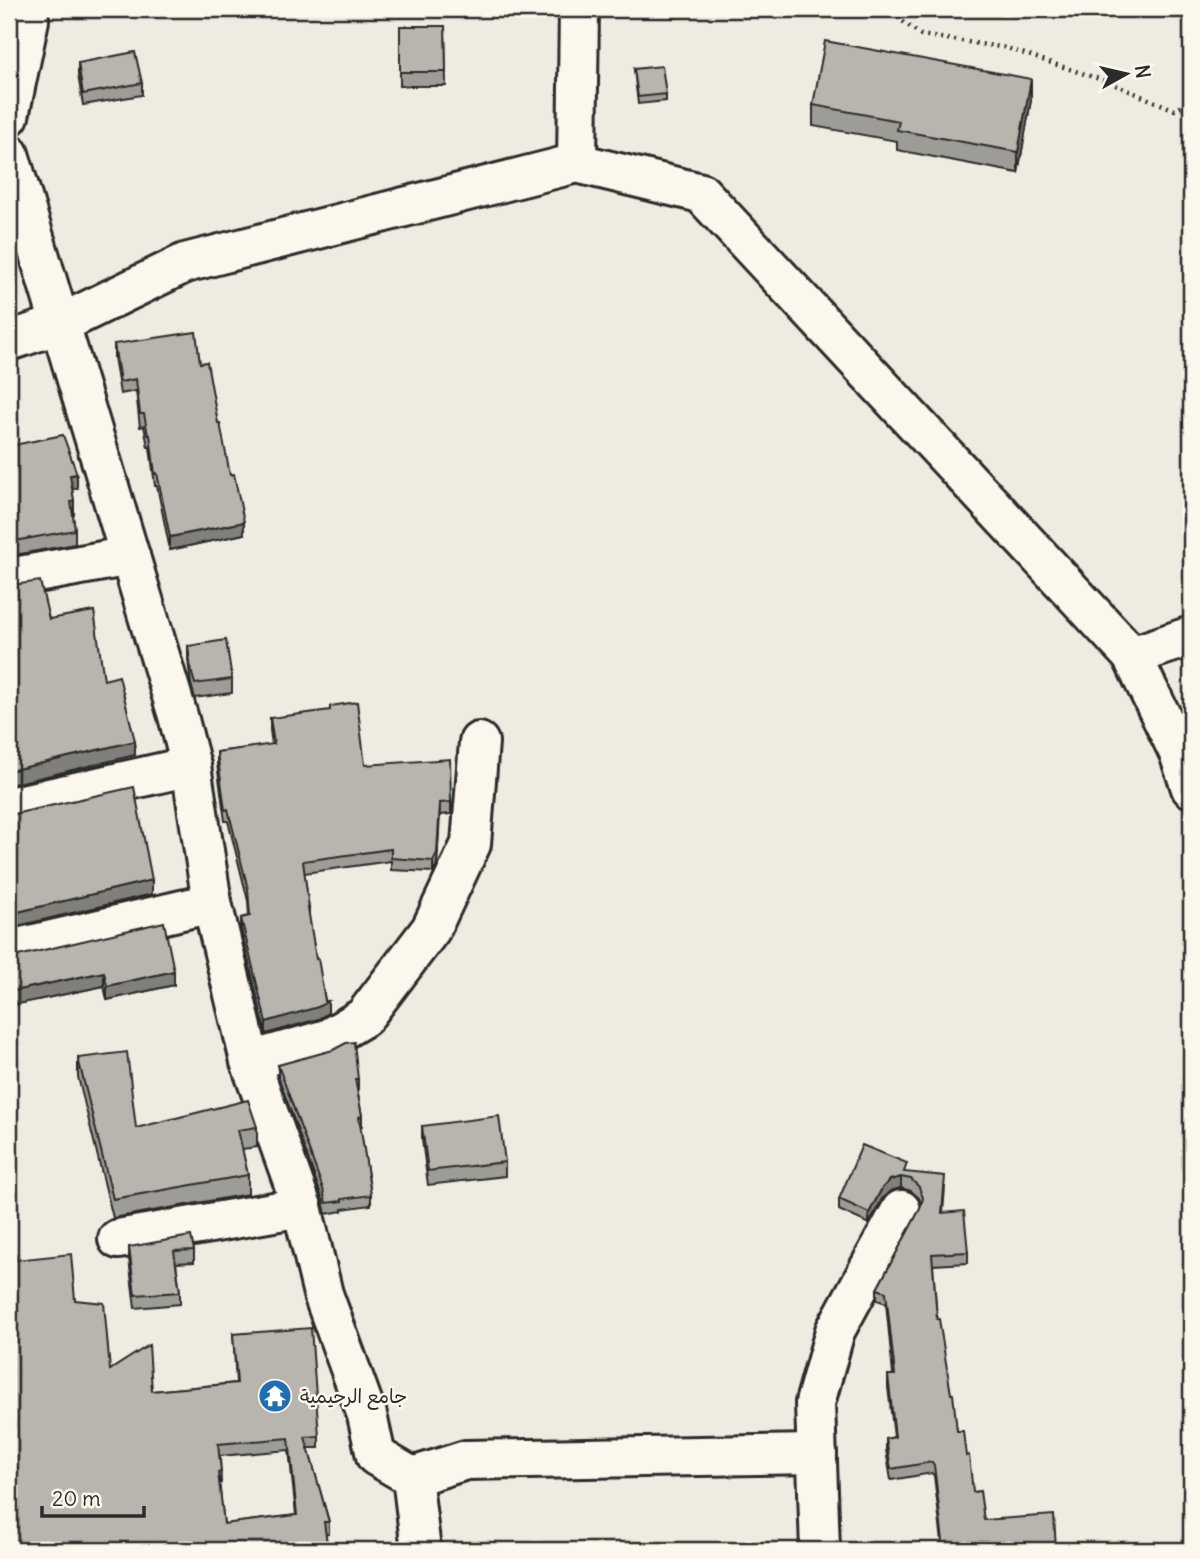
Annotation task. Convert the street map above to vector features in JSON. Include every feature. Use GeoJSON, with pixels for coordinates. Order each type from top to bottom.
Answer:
{"type":"FeatureCollection","features":[{"type":"Feature","properties":{"kind":"street"},"geometry":{"type":"LineString","coordinates":[[9,116],[29,20],[28,9]]}},
{"type":"Feature","properties":{"kind":"street"},"geometry":{"type":"LineString","coordinates":[[577,163],[579,9]]}},
{"type":"Feature","properties":{"kind":"street"},"geometry":{"type":"LineString","coordinates":[[9,155],[178,716],[191,766],[212,903],[250,1061],[302,1207],[323,1294],[367,1415],[376,1456],[412,1477],[466,1460],[817,1454]]}},
{"type":"Feature","properties":{"kind":"street"},"geometry":{"type":"LineString","coordinates":[[9,341],[60,324],[185,263],[577,163],[701,193],[1132,656],[1179,753],[1191,788]]}},
{"type":"Feature","properties":{"kind":"street"},"geometry":{"type":"LineString","coordinates":[[9,579],[130,556]]}},
{"type":"Feature","properties":{"kind":"street"},"geometry":{"type":"LineString","coordinates":[[1132,656],[1191,636]]}},
{"type":"Feature","properties":{"kind":"street"},"geometry":{"type":"LineString","coordinates":[[250,1061],[327,1039],[364,1017],[431,929],[471,844],[479,742]]}},
{"type":"Feature","properties":{"kind":"street"},"geometry":{"type":"LineString","coordinates":[[9,807],[191,766]]}},
{"type":"Feature","properties":{"kind":"street"},"geometry":{"type":"LineString","coordinates":[[9,950],[212,903]]}},
{"type":"Feature","properties":{"kind":"street"},"geometry":{"type":"LineString","coordinates":[[118,1239],[302,1207]]}},
{"type":"Feature","properties":{"kind":"street"},"geometry":{"type":"LineString","coordinates":[[820,1550],[815,1403],[835,1331],[901,1210]]}},
{"type":"Feature","properties":{"kind":"street"},"geometry":{"type":"LineString","coordinates":[[412,1477],[421,1550]]}},
{"type":"Feature","properties":{"kind":"path"},"geometry":{"type":"LineString","coordinates":[[886,9],[921,35],[1007,48],[1108,82],[1175,110],[1191,101]]}},
{"type":"Feature","properties":{"kind":"building"},"geometry":{"type":"Polygon","coordinates":[[[400,26],[445,26],[446,72],[400,72],[400,26]]]}},
{"type":"Feature","properties":{"kind":"building"},"geometry":{"type":"Polygon","coordinates":[[[825,41],[1031,79],[1018,152],[897,130],[899,121],[813,105],[825,41]]]}},
{"type":"Feature","properties":{"kind":"building"},"geometry":{"type":"Polygon","coordinates":[[[135,52],[142,83],[83,94],[78,63],[135,52]]]}},
{"type":"Feature","properties":{"kind":"building"},"geometry":{"type":"Polygon","coordinates":[[[662,66],[666,94],[638,97],[634,69],[662,66]]]}},
{"type":"Feature","properties":{"kind":"building"},"geometry":{"type":"Polygon","coordinates":[[[196,332],[200,363],[207,362],[230,475],[234,474],[244,522],[170,537],[157,473],[155,474],[150,435],[144,414],[140,414],[136,379],[120,382],[114,344],[196,332]]]}},
{"type":"Feature","properties":{"kind":"building"},"geometry":{"type":"Polygon","coordinates":[[[63,435],[77,474],[70,475],[75,530],[9,542],[9,446],[63,435]]]}},
{"type":"Feature","properties":{"kind":"building"},"geometry":{"type":"Polygon","coordinates":[[[40,581],[49,619],[94,611],[104,680],[119,676],[135,741],[9,771],[9,585],[40,581]]]}},
{"type":"Feature","properties":{"kind":"building"},"geometry":{"type":"Polygon","coordinates":[[[226,640],[232,679],[195,684],[188,646],[226,640]]]}},
{"type":"Feature","properties":{"kind":"building"},"geometry":{"type":"Polygon","coordinates":[[[357,702],[365,765],[450,759],[451,802],[440,803],[437,853],[433,861],[391,858],[391,849],[303,861],[316,959],[318,958],[325,1001],[328,1001],[318,1007],[266,1022],[241,918],[250,916],[248,889],[228,809],[225,810],[217,752],[274,744],[270,718],[330,710],[330,706],[357,702]]]}},
{"type":"Feature","properties":{"kind":"building"},"geometry":{"type":"Polygon","coordinates":[[[134,787],[152,880],[9,914],[9,814],[134,787]]]}},
{"type":"Feature","properties":{"kind":"building"},"geometry":{"type":"Polygon","coordinates":[[[164,922],[174,971],[107,986],[104,972],[13,991],[9,977],[9,957],[164,922]]]}},
{"type":"Feature","properties":{"kind":"building"},"geometry":{"type":"Polygon","coordinates":[[[354,1042],[358,1079],[355,1079],[362,1116],[359,1117],[371,1195],[326,1203],[278,1065],[354,1042]]]}},
{"type":"Feature","properties":{"kind":"building"},"geometry":{"type":"Polygon","coordinates":[[[127,1052],[136,1128],[248,1100],[257,1127],[238,1130],[248,1175],[113,1199],[78,1058],[127,1052]]]}},
{"type":"Feature","properties":{"kind":"building"},"geometry":{"type":"Polygon","coordinates":[[[499,1116],[505,1162],[428,1171],[422,1126],[499,1116]]]}},
{"type":"Feature","properties":{"kind":"building"},"geometry":{"type":"Polygon","coordinates":[[[862,1145],[907,1163],[904,1172],[945,1176],[942,1213],[964,1211],[968,1252],[932,1254],[937,1319],[953,1394],[957,1431],[963,1431],[966,1456],[969,1455],[973,1492],[980,1491],[984,1520],[1054,1515],[1056,1550],[944,1550],[934,1465],[932,1462],[891,1469],[886,1439],[895,1437],[888,1375],[895,1375],[886,1292],[877,1289],[920,1209],[923,1198],[919,1187],[911,1179],[901,1177],[890,1180],[882,1188],[869,1213],[839,1199],[862,1145]]]}},
{"type":"Feature","properties":{"kind":"building"},"geometry":{"type":"Polygon","coordinates":[[[191,1236],[194,1250],[174,1251],[180,1292],[135,1295],[129,1247],[191,1236]]]}},
{"type":"Feature","properties":{"kind":"building"},"geometry":{"type":"Polygon","coordinates":[[[9,1254],[16,1254],[16,1260],[71,1254],[75,1300],[104,1303],[110,1370],[149,1345],[152,1391],[237,1383],[233,1334],[311,1328],[319,1436],[305,1437],[329,1522],[324,1522],[328,1550],[9,1550],[9,1254]],[[289,1438],[218,1444],[224,1524],[297,1515],[289,1438]]]}},
{"type":"Feature","properties":{"kind":"place","name":"جامع الرحيمية"},"geometry":{"type":"Point","coordinates":[275,1396]}}]}
